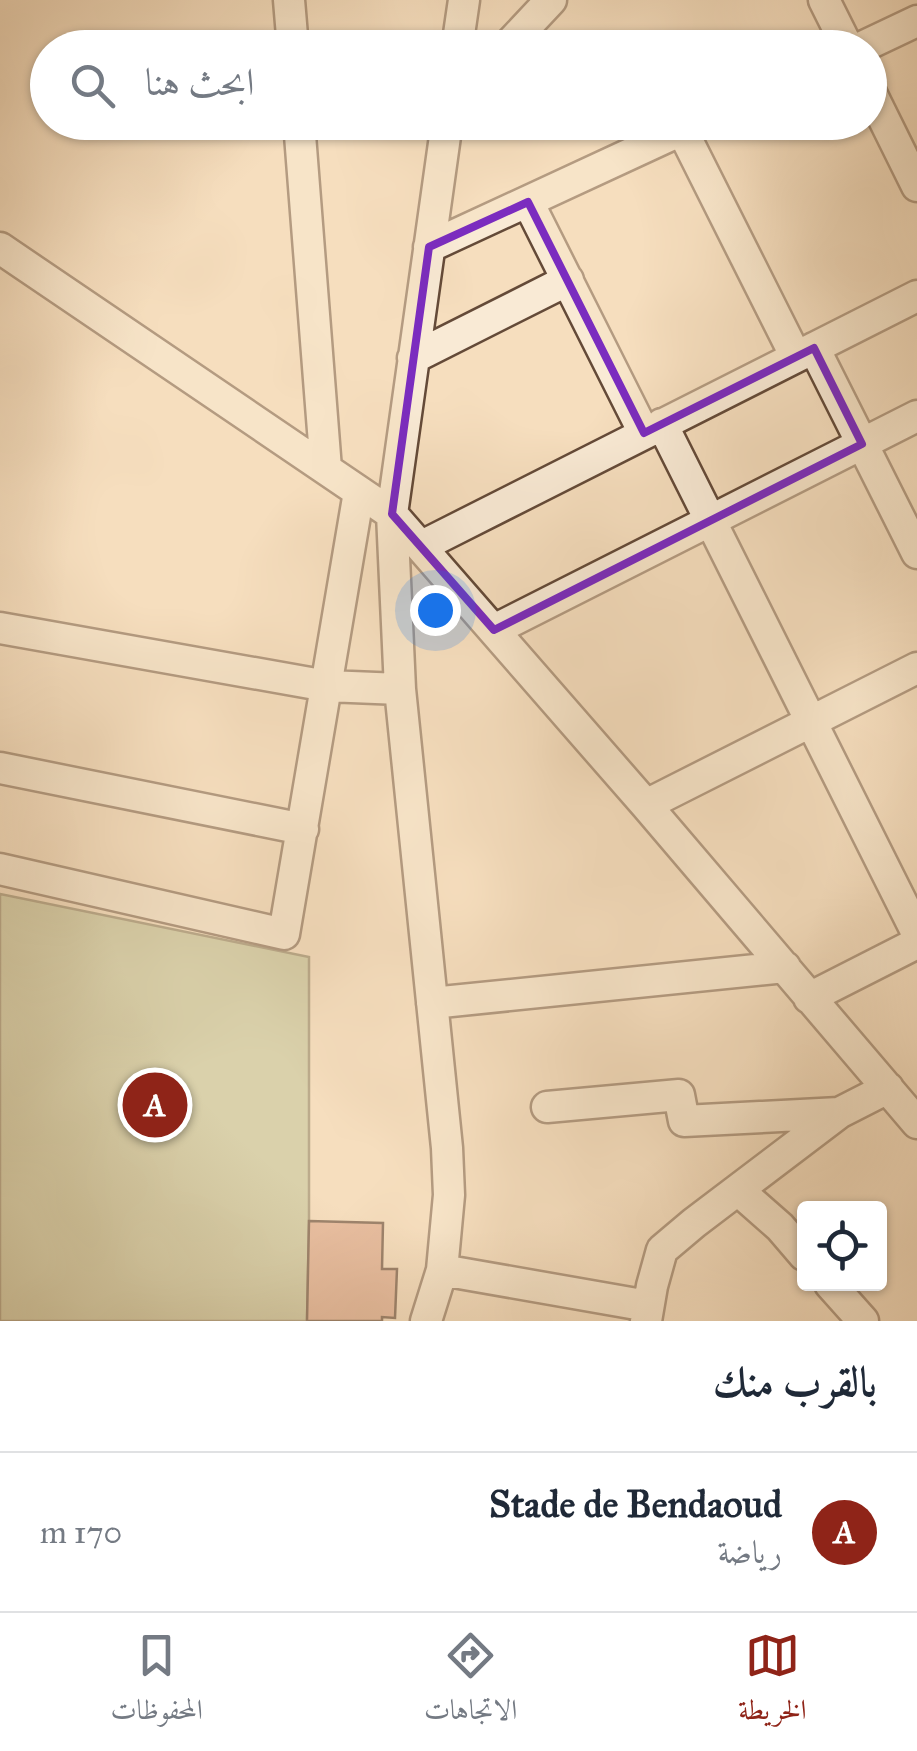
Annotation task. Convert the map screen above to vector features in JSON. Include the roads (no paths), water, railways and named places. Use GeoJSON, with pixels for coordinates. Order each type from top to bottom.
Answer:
{"type":"FeatureCollection","features":[{"type":"Feature","properties":{"kind":"street"},"geometry":{"type":"LineString","coordinates":[[289,0],[292,30]]}},
{"type":"Feature","properties":{"kind":"street"},"geometry":{"type":"LineString","coordinates":[[460,30],[464,0]]}},
{"type":"Feature","properties":{"kind":"street"},"geometry":{"type":"LineString","coordinates":[[523,30],[552,0]]}},
{"type":"Feature","properties":{"kind":"street"},"geometry":{"type":"LineString","coordinates":[[824,0],[839,30]]}},
{"type":"Feature","properties":{"kind":"street"},"geometry":{"type":"LineString","coordinates":[[887,35],[917,21]]}},
{"type":"Feature","properties":{"kind":"street"},"geometry":{"type":"LineString","coordinates":[[887,125],[917,186]]}},
{"type":"Feature","properties":{"kind":"street"},"geometry":{"type":"LineString","coordinates":[[300,140],[326,469]]}},
{"type":"Feature","properties":{"kind":"street"},"geometry":{"type":"LineString","coordinates":[[426,1321],[442,1270],[449,1195],[400,689],[392,514],[444,140]]}},
{"type":"Feature","properties":{"kind":"street"},"geometry":{"type":"LineString","coordinates":[[429,248],[661,140]]}},
{"type":"Feature","properties":{"kind":"street"},"geometry":{"type":"LineString","coordinates":[[698,140],[805,352],[862,444],[917,553]]}},
{"type":"Feature","properties":{"kind":"street"},"geometry":{"type":"LineString","coordinates":[[528,202],[568,280],[710,520],[917,933]]}},
{"type":"Feature","properties":{"kind":"street"},"geometry":{"type":"LineString","coordinates":[[0,248],[392,514],[917,1123]]}},
{"type":"Feature","properties":{"kind":"street"},"geometry":{"type":"LineString","coordinates":[[413,358],[568,280]]}},
{"type":"Feature","properties":{"kind":"street"},"geometry":{"type":"LineString","coordinates":[[422,546],[917,296]]}},
{"type":"Feature","properties":{"kind":"street"},"geometry":{"type":"LineString","coordinates":[[494,630],[917,416]]}},
{"type":"Feature","properties":{"kind":"street"},"geometry":{"type":"LineString","coordinates":[[0,869],[284,934],[359,492]]}},
{"type":"Feature","properties":{"kind":"street"},"geometry":{"type":"LineString","coordinates":[[0,628],[327,686],[400,689]]}},
{"type":"Feature","properties":{"kind":"street"},"geometry":{"type":"LineString","coordinates":[[646,805],[917,668]]}},
{"type":"Feature","properties":{"kind":"street"},"geometry":{"type":"LineString","coordinates":[[0,768],[302,828]]}},
{"type":"Feature","properties":{"kind":"street"},"geometry":{"type":"LineString","coordinates":[[809,998],[917,943]]}},
{"type":"Feature","properties":{"kind":"street"},"geometry":{"type":"LineString","coordinates":[[432,1002],[784,967]]}},
{"type":"Feature","properties":{"kind":"street"},"geometry":{"type":"LineString","coordinates":[[442,1270],[568,1307],[647,1314],[662,1250],[839,1113],[888,1088]]}},
{"type":"Feature","properties":{"kind":"street"},"geometry":{"type":"LineString","coordinates":[[547,1106],[678,1095],[684,1121],[839,1113]]}},
{"type":"Feature","properties":{"kind":"street"},"geometry":{"type":"LineString","coordinates":[[738,1190],[797,1247]]}},
{"type":"Feature","properties":{"kind":"street"},"geometry":{"type":"LineString","coordinates":[[836,1291],[863,1321]]}},
{"type":"Feature","properties":{"kind":"place","name":"Stade de Bendaoud"},"geometry":{"type":"Point","coordinates":[155,1105]}}]}
